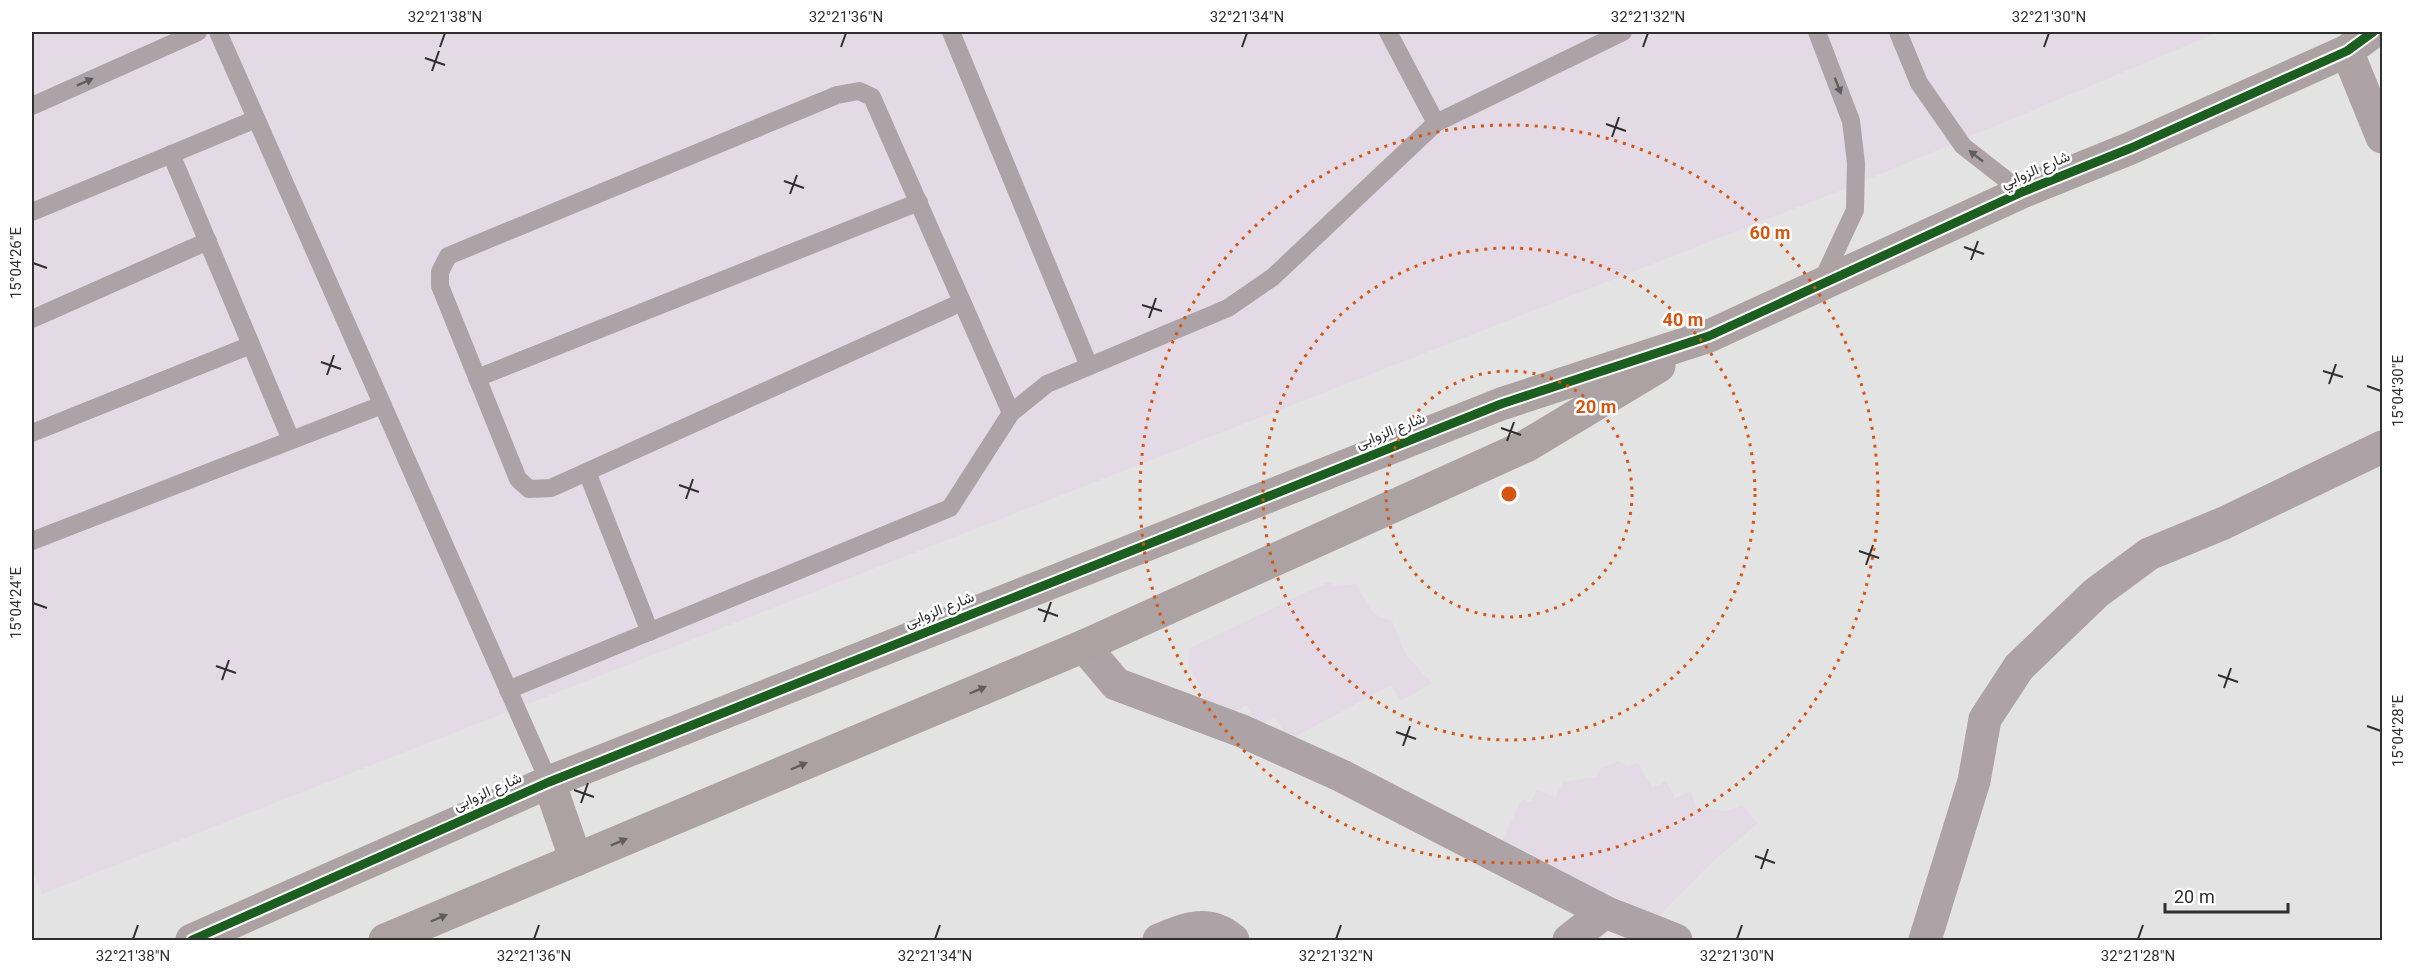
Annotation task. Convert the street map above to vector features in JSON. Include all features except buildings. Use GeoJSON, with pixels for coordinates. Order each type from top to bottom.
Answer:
{"type":"FeatureCollection","features":[{"type":"Feature","properties":{"kind":"street","name":"شارع الزوابي"},"geometry":{"type":"LineString","coordinates":[[1709,336],[1820,287],[2022,192],[2131,148],[2347,51],[2373,32]]}},
{"type":"Feature","properties":{"kind":"street"},"geometry":{"type":"LineString","coordinates":[[2347,51],[2382,137]]}},
{"type":"Feature","properties":{"kind":"street"},"geometry":{"type":"LineString","coordinates":[[386,940],[1084,646],[1526,446],[1709,336]]}},
{"type":"Feature","properties":{"kind":"street","name":"شارع الزوابى"},"geometry":{"type":"LineString","coordinates":[[192,940],[549,782],[1501,405],[1709,336]]}},
{"type":"Feature","properties":{"kind":"street"},"geometry":{"type":"LineString","coordinates":[[1925,940],[1974,781],[1985,719],[2019,667],[2096,592],[2149,554],[2224,524],[2382,447]]}},
{"type":"Feature","properties":{"kind":"street"},"geometry":{"type":"LineString","coordinates":[[1084,646],[1116,684],[1242,731],[1342,776],[1605,912],[1676,940]]}},
{"type":"Feature","properties":{"kind":"street"},"geometry":{"type":"LineString","coordinates":[[549,782],[576,860]]}},
{"type":"Feature","properties":{"kind":"street"},"geometry":{"type":"LineString","coordinates":[[1569,940],[1605,912]]}},
{"type":"Feature","properties":{"kind":"street"},"geometry":{"type":"LineString","coordinates":[[1159,940],[1177,933],[1207,927],[1220,929],[1233,940]]}},
{"type":"Feature","properties":{"kind":"lane"},"geometry":{"type":"LineString","coordinates":[[32,106],[198,32]]}},
{"type":"Feature","properties":{"kind":"lane"},"geometry":{"type":"LineString","coordinates":[[218,32],[549,782]]}},
{"type":"Feature","properties":{"kind":"lane"},"geometry":{"type":"LineString","coordinates":[[951,32],[1089,366]]}},
{"type":"Feature","properties":{"kind":"lane"},"geometry":{"type":"LineString","coordinates":[[1388,32],[1436,123]]}},
{"type":"Feature","properties":{"kind":"lane"},"geometry":{"type":"LineString","coordinates":[[508,690],[950,508],[1011,413],[1047,384],[1228,308],[1273,278],[1436,123],[1623,32]]}},
{"type":"Feature","properties":{"kind":"lane"},"geometry":{"type":"LineString","coordinates":[[1817,32],[1851,121],[1856,163],[1855,210],[1820,287]]}},
{"type":"Feature","properties":{"kind":"lane"},"geometry":{"type":"LineString","coordinates":[[1898,32],[1919,83],[1963,146],[2022,192]]}},
{"type":"Feature","properties":{"kind":"lane"},"geometry":{"type":"LineString","coordinates":[[962,302],[551,488],[529,489],[518,479],[440,286],[440,272],[448,256],[837,95],[859,91],[873,97],[1011,413]]}},
{"type":"Feature","properties":{"kind":"lane"},"geometry":{"type":"LineString","coordinates":[[32,212],[256,119]]}},
{"type":"Feature","properties":{"kind":"lane"},"geometry":{"type":"LineString","coordinates":[[171,154],[291,440]]}},
{"type":"Feature","properties":{"kind":"lane"},"geometry":{"type":"LineString","coordinates":[[477,378],[918,202]]}},
{"type":"Feature","properties":{"kind":"lane"},"geometry":{"type":"LineString","coordinates":[[32,320],[208,241]]}},
{"type":"Feature","properties":{"kind":"lane"},"geometry":{"type":"LineString","coordinates":[[32,433],[252,345]]}},
{"type":"Feature","properties":{"kind":"lane"},"geometry":{"type":"LineString","coordinates":[[32,541],[382,405]]}},
{"type":"Feature","properties":{"kind":"lane"},"geometry":{"type":"LineString","coordinates":[[587,472],[650,632]]}},
{"type":"Feature","properties":{"kind":"shaded area"},"geometry":{"type":"Polygon","coordinates":[[[32,32],[2219,32],[1852,186],[42,894],[32,869],[32,32]]]}},
{"type":"Feature","properties":{"kind":"shaded area"},"geometry":{"type":"Polygon","coordinates":[[[1328,582],[1337,586],[1356,584],[1374,614],[1392,621],[1406,655],[1432,683],[1401,701],[1391,685],[1289,740],[1275,717],[1259,726],[1246,705],[1225,718],[1206,701],[1188,662],[1190,648],[1328,582]]]}},
{"type":"Feature","properties":{"kind":"shaded area"},"geometry":{"type":"Polygon","coordinates":[[[1619,761],[1627,766],[1638,763],[1653,788],[1666,781],[1675,798],[1691,791],[1697,809],[1727,811],[1742,805],[1758,823],[1710,864],[1657,918],[1606,892],[1600,903],[1531,869],[1533,855],[1502,840],[1522,799],[1531,802],[1537,790],[1555,797],[1563,782],[1596,777],[1601,768],[1619,761]]]}},
{"type":"Feature","properties":{"kind":"cycle path"},"geometry":{"type":"LineString","coordinates":[[192,940],[549,782],[1501,404],[1709,336],[2022,192],[2131,148],[2347,51],[2373,32]]}}]}
